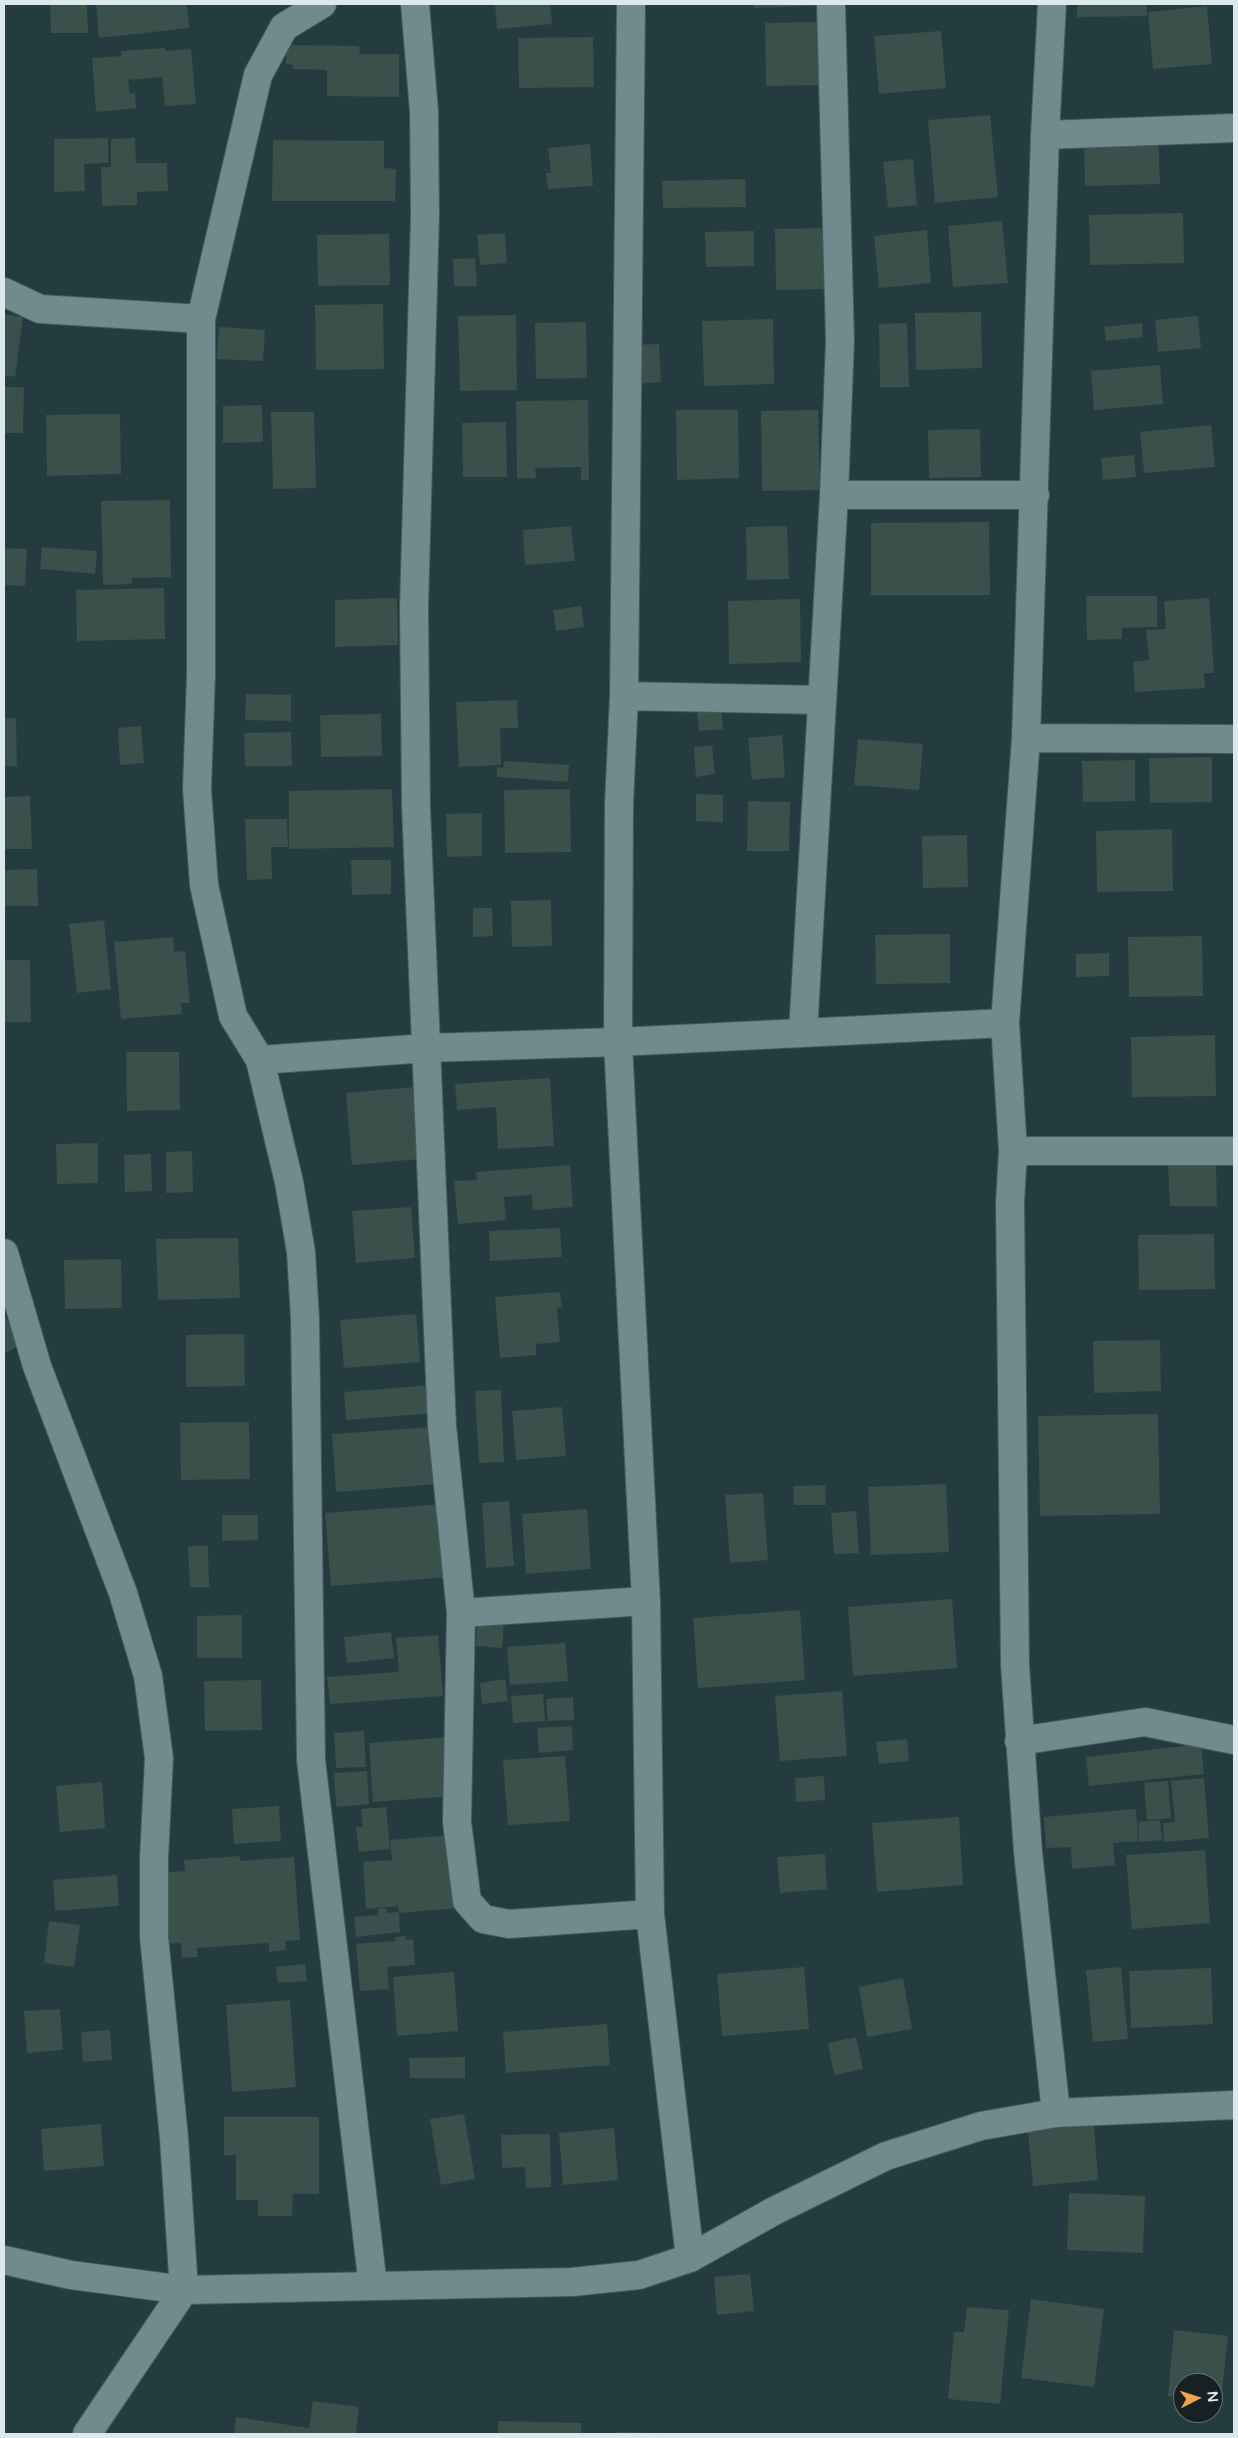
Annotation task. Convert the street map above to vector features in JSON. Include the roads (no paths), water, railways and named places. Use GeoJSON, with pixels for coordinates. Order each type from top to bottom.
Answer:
{"type":"FeatureCollection","features":[{"type":"Feature","properties":{"kind":"street"},"geometry":{"type":"LineString","coordinates":[[322,4],[284,27],[258,75],[201,319],[201,675],[197,789],[204,885],[233,1016],[260,1060],[289,1182],[301,1252],[305,1318],[311,1760],[373,2286]]}},
{"type":"Feature","properties":{"kind":"street"},"geometry":{"type":"LineString","coordinates":[[415,4],[424,111],[422,372],[414,618],[416,807],[442,1426],[460,1613],[457,1822],[467,1901],[483,1919],[509,1924],[650,1914]]}},
{"type":"Feature","properties":{"kind":"street"},"geometry":{"type":"LineString","coordinates":[[631,4],[624,696],[619,804],[618,1042],[646,1601],[650,1914],[690,2258]]}},
{"type":"Feature","properties":{"kind":"street"},"geometry":{"type":"LineString","coordinates":[[803,1033],[834,495],[840,341],[831,4]]}},
{"type":"Feature","properties":{"kind":"street"},"geometry":{"type":"LineString","coordinates":[[1052,4],[1045,135],[1026,738],[1005,1023],[1013,1151],[1010,1202],[1015,1665],[1028,1852],[1056,2113]]}},
{"type":"Feature","properties":{"kind":"street"},"geometry":{"type":"LineString","coordinates":[[1045,135],[1234,128]]}},
{"type":"Feature","properties":{"kind":"street"},"geometry":{"type":"LineString","coordinates":[[4,292],[40,309],[201,319]]}},
{"type":"Feature","properties":{"kind":"street"},"geometry":{"type":"LineString","coordinates":[[834,495],[1035,495]]}},
{"type":"Feature","properties":{"kind":"street"},"geometry":{"type":"LineString","coordinates":[[624,696],[821,700]]}},
{"type":"Feature","properties":{"kind":"street"},"geometry":{"type":"LineString","coordinates":[[1026,738],[1234,739]]}},
{"type":"Feature","properties":{"kind":"street"},"geometry":{"type":"LineString","coordinates":[[260,1060],[427,1048],[618,1042],[1005,1023]]}},
{"type":"Feature","properties":{"kind":"street"},"geometry":{"type":"LineString","coordinates":[[1013,1151],[1234,1151]]}},
{"type":"Feature","properties":{"kind":"street"},"geometry":{"type":"LineString","coordinates":[[4,1253],[37,1366],[123,1593],[148,1676],[159,1758],[154,1858],[154,1937],[174,2138],[184,2290],[87,2434]]}},
{"type":"Feature","properties":{"kind":"street"},"geometry":{"type":"LineString","coordinates":[[460,1613],[646,1601]]}},
{"type":"Feature","properties":{"kind":"street"},"geometry":{"type":"LineString","coordinates":[[1019,1741],[1145,1722],[1234,1740]]}},
{"type":"Feature","properties":{"kind":"street"},"geometry":{"type":"LineString","coordinates":[[4,2260],[71,2274],[184,2290],[572,2282],[639,2274],[690,2258],[774,2211],[886,2156],[981,2126],[1056,2113],[1234,2105]]}}]}
